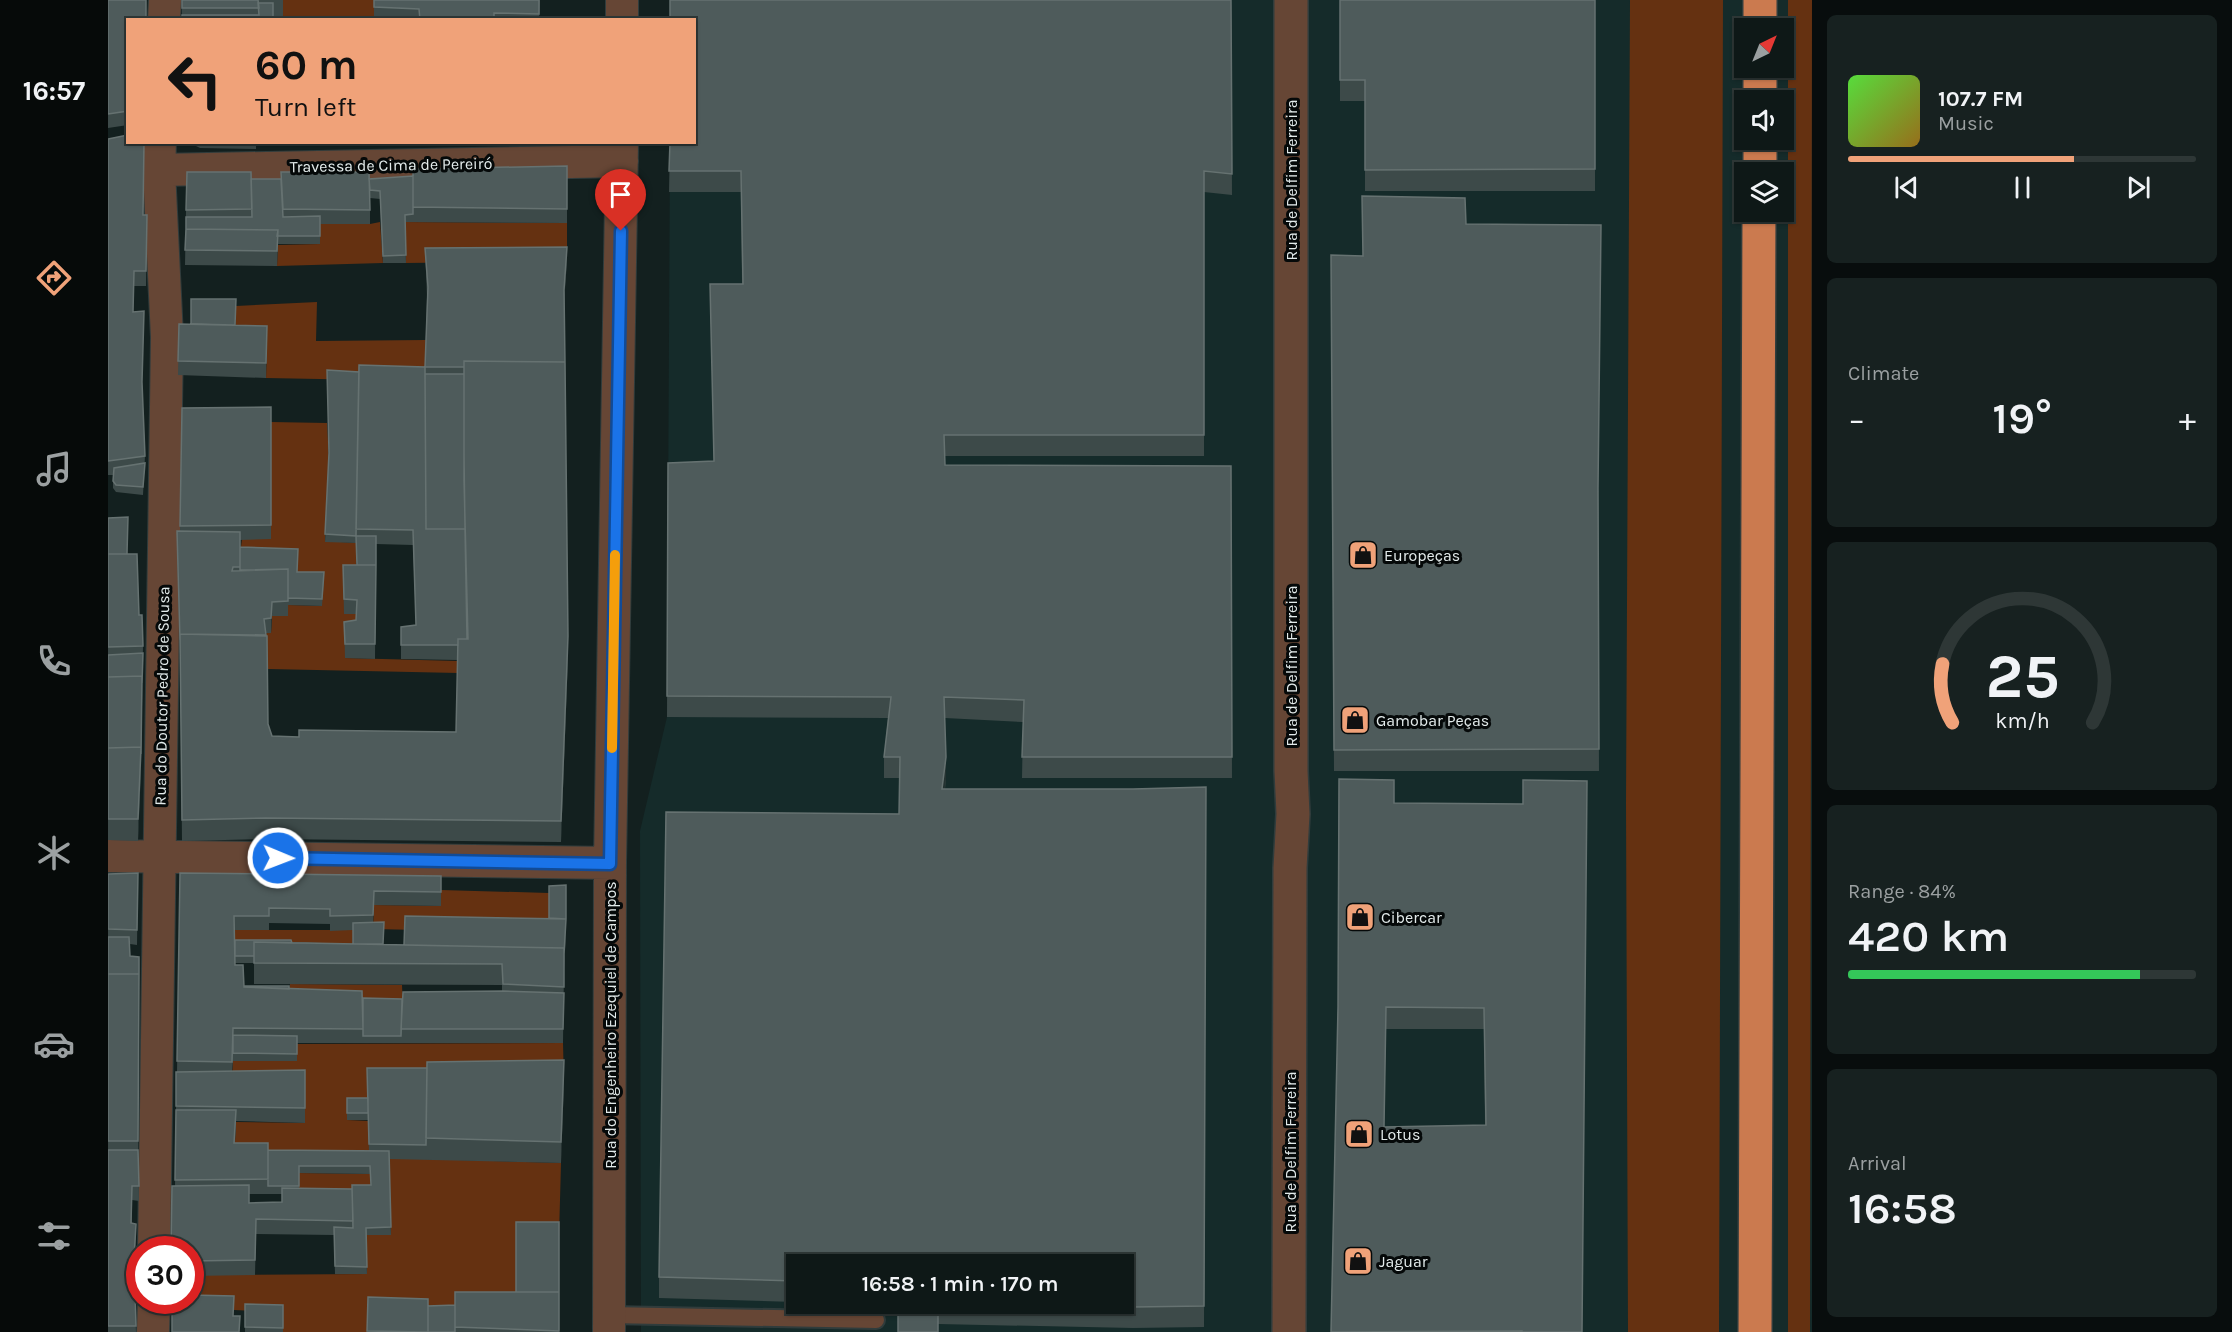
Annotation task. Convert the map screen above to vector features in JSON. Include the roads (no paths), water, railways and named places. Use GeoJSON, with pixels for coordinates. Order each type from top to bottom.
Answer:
{"type":"FeatureCollection","features":[{"type":"Feature","properties":{"kind":"highway"},"geometry":{"type":"LineString","coordinates":[[1760,0],[1760,18]]}},
{"type":"Feature","properties":{"kind":"highway"},"geometry":{"type":"LineString","coordinates":[[1755,1332],[1760,222]]}},
{"type":"Feature","properties":{"kind":"street"},"geometry":{"type":"LineString","coordinates":[[164,18],[165,0]]}},
{"type":"Feature","properties":{"kind":"street"},"geometry":{"type":"LineString","coordinates":[[622,0],[622,18]]}},
{"type":"Feature","properties":{"kind":"street","name":"Rua de Delfim Ferreira"},"geometry":{"type":"LineString","coordinates":[[1289,1332],[1290,868],[1293,814],[1291,771],[1291,0]]}},
{"type":"Feature","properties":{"kind":"street","name":"Travessa de Cima de Pereiró"},"geometry":{"type":"LineString","coordinates":[[160,156],[622,152]]}},
{"type":"Feature","properties":{"kind":"street","name":"Rua do Engenheiro Ezequiel de Campos"},"geometry":{"type":"LineString","coordinates":[[609,1323],[610,864],[622,152]]}},
{"type":"Feature","properties":{"kind":"street","name":"Rua do Doutor Pedro de Sousa"},"geometry":{"type":"LineString","coordinates":[[154,1236],[167,337],[160,156]]}},
{"type":"Feature","properties":{"kind":"street"},"geometry":{"type":"LineString","coordinates":[[108,856],[610,864]]}},
{"type":"Feature","properties":{"kind":"street"},"geometry":{"type":"LineString","coordinates":[[153,1332],[154,1314]]}},
{"type":"Feature","properties":{"kind":"lane"},"geometry":{"type":"LineString","coordinates":[[609,1323],[876,1320]]}},
{"type":"Feature","properties":{"kind":"place","name":"Europeças"},"geometry":{"type":"Point","coordinates":[1363,555]}},
{"type":"Feature","properties":{"kind":"place","name":"Gamobar Peças"},"geometry":{"type":"Point","coordinates":[1355,720]}},
{"type":"Feature","properties":{"kind":"place","name":"Cibercar"},"geometry":{"type":"Point","coordinates":[1360,917]}},
{"type":"Feature","properties":{"kind":"place","name":"Lotus"},"geometry":{"type":"Point","coordinates":[1359,1134]}},
{"type":"Feature","properties":{"kind":"place","name":"Jaguar"},"geometry":{"type":"Point","coordinates":[1358,1261]}}]}
